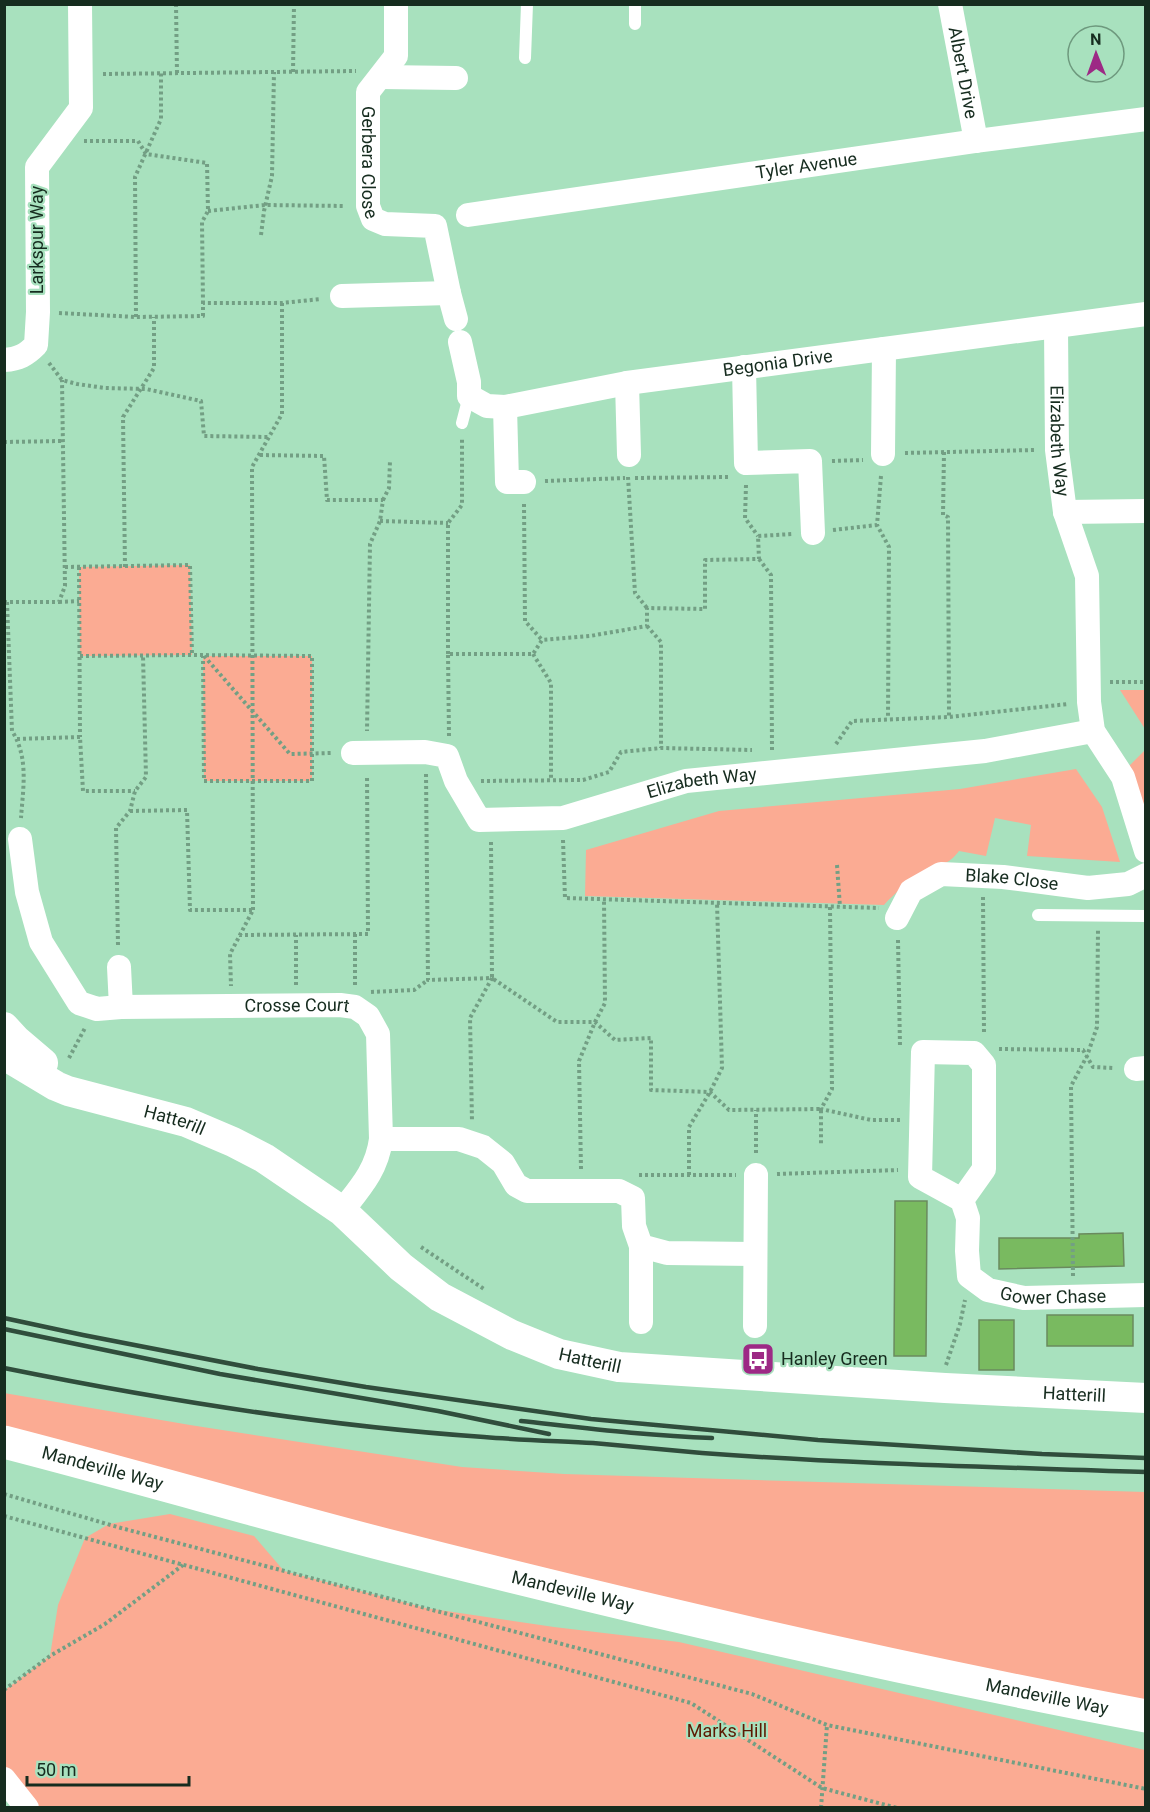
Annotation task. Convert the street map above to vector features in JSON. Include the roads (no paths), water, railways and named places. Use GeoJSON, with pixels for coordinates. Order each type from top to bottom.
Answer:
{"type":"FeatureCollection","features":[{"type":"Feature","properties":{"kind":"main road","name":"Mandeville Way"},"geometry":{"type":"LineString","coordinates":[[4,1442],[384,1544],[650,1610],[906,1667],[1146,1716]]}},
{"type":"Feature","properties":{"kind":"street","name":"Larkspur Way"},"geometry":{"type":"LineString","coordinates":[[4,360],[15,360],[26,355],[36,345],[38,312],[37,167],[81,108],[80,4]]}},
{"type":"Feature","properties":{"kind":"street"},"geometry":{"type":"LineString","coordinates":[[396,4],[387,68],[456,78]]}},
{"type":"Feature","properties":{"kind":"street","name":"Albert Drive"},"geometry":{"type":"LineString","coordinates":[[950,4],[976,141]]}},
{"type":"Feature","properties":{"kind":"street","name":"Gerbera Close"},"geometry":{"type":"LineString","coordinates":[[387,68],[368,92],[368,206],[373,219],[385,224],[435,226],[469,382],[469,396]]}},
{"type":"Feature","properties":{"kind":"street","name":"Tyler Avenue"},"geometry":{"type":"LineString","coordinates":[[468,215],[976,141],[1146,119]]}},
{"type":"Feature","properties":{"kind":"street"},"geometry":{"type":"LineString","coordinates":[[342,296],[449,293]]}},
{"type":"Feature","properties":{"kind":"street","name":"Begonia Drive"},"geometry":{"type":"LineString","coordinates":[[469,396],[486,406],[506,407],[627,383],[1146,314]]}},
{"type":"Feature","properties":{"kind":"street","name":"Elizabeth Way"},"geometry":{"type":"LineString","coordinates":[[1056,327],[1057,450],[1065,512],[1087,576],[1089,692],[1093,731],[1123,777],[1146,851]]}},
{"type":"Feature","properties":{"kind":"street"},"geometry":{"type":"LineString","coordinates":[[883,457],[884,349]]}},
{"type":"Feature","properties":{"kind":"street"},"geometry":{"type":"LineString","coordinates":[[744,367],[747,463],[810,462],[813,533]]}},
{"type":"Feature","properties":{"kind":"street"},"geometry":{"type":"LineString","coordinates":[[627,383],[628,466]]}},
{"type":"Feature","properties":{"kind":"street"},"geometry":{"type":"LineString","coordinates":[[506,407],[507,482],[524,482]]}},
{"type":"Feature","properties":{"kind":"street"},"geometry":{"type":"LineString","coordinates":[[1065,512],[1146,511]]}},
{"type":"Feature","properties":{"kind":"street","name":"Elizabeth Way"},"geometry":{"type":"LineString","coordinates":[[360,752],[436,754],[479,820],[562,818],[686,781],[985,751],[1093,731]]}},
{"type":"Feature","properties":{"kind":"street","name":"Crosse Court"},"geometry":{"type":"LineString","coordinates":[[20,839],[27,892],[41,942],[79,1003],[97,1009],[340,1005],[355,1000],[368,1016],[378,1034],[381,1139],[379,1156],[369,1175],[342,1211]]}},
{"type":"Feature","properties":{"kind":"street","name":"Blake Close"},"geometry":{"type":"LineString","coordinates":[[899,914],[911,891],[941,874],[1004,877],[1088,888],[1128,884],[1146,875]]}},
{"type":"Feature","properties":{"kind":"street"},"geometry":{"type":"LineString","coordinates":[[118,968],[122,1007]]}},
{"type":"Feature","properties":{"kind":"street","name":"Hatterill"},"geometry":{"type":"LineString","coordinates":[[4,1027],[60,1076],[108,1100]]}},
{"type":"Feature","properties":{"kind":"street"},"geometry":{"type":"LineString","coordinates":[[923,1052],[974,1053],[984,1057],[984,1169],[962,1200],[920,1177],[923,1052]]}},
{"type":"Feature","properties":{"kind":"street","name":"Hatterill"},"geometry":{"type":"LineString","coordinates":[[4,1055],[62,1088],[186,1122],[264,1158],[342,1211],[400,1267],[440,1297],[512,1335],[559,1354],[619,1367],[945,1389],[1146,1398]]}},
{"type":"Feature","properties":{"kind":"street"},"geometry":{"type":"LineString","coordinates":[[381,1139],[465,1141],[483,1147],[503,1163],[516,1185],[526,1191],[619,1191],[633,1198],[634,1226],[641,1246],[641,1322]]}},
{"type":"Feature","properties":{"kind":"street"},"geometry":{"type":"LineString","coordinates":[[755,1326],[756,1175]]}},
{"type":"Feature","properties":{"kind":"street","name":"Gower Chase"},"geometry":{"type":"LineString","coordinates":[[962,1200],[968,1218],[969,1276],[988,1290],[1024,1298],[1146,1295]]}},
{"type":"Feature","properties":{"kind":"street"},"geometry":{"type":"LineString","coordinates":[[641,1246],[667,1253],[754,1254]]}},
{"type":"Feature","properties":{"kind":"street"},"geometry":{"type":"LineString","coordinates":[[4,1779],[27,1808]]}},
{"type":"Feature","properties":{"kind":"lane"},"geometry":{"type":"LineString","coordinates":[[525,58],[527,4]]}},
{"type":"Feature","properties":{"kind":"lane"},"geometry":{"type":"LineString","coordinates":[[635,4],[635,24]]}},
{"type":"Feature","properties":{"kind":"lane"},"geometry":{"type":"LineString","coordinates":[[462,423],[469,396]]}},
{"type":"Feature","properties":{"kind":"lane"},"geometry":{"type":"LineString","coordinates":[[1038,915],[1146,916]]}},
{"type":"Feature","properties":{"kind":"railway"},"geometry":{"type":"LineString","coordinates":[[4,1318],[258,1369],[591,1419],[818,1440],[1146,1458]]}},
{"type":"Feature","properties":{"kind":"railway"},"geometry":{"type":"LineString","coordinates":[[4,1329],[220,1374],[438,1411],[549,1434]]}},
{"type":"Feature","properties":{"kind":"railway"},"geometry":{"type":"LineString","coordinates":[[4,1368],[123,1391],[243,1410],[424,1432],[813,1460],[1146,1472]]}},
{"type":"Feature","properties":{"kind":"railway"},"geometry":{"type":"LineString","coordinates":[[521,1421],[640,1434],[712,1438]]}},
{"type":"Feature","properties":{"kind":"place","name":"Hanley Green"},"geometry":{"type":"Point","coordinates":[758,1359]}},
{"type":"Feature","properties":{"kind":"park label","name":"Marks Hill"},"geometry":{"type":"Point","coordinates":[727,1731]}}]}
